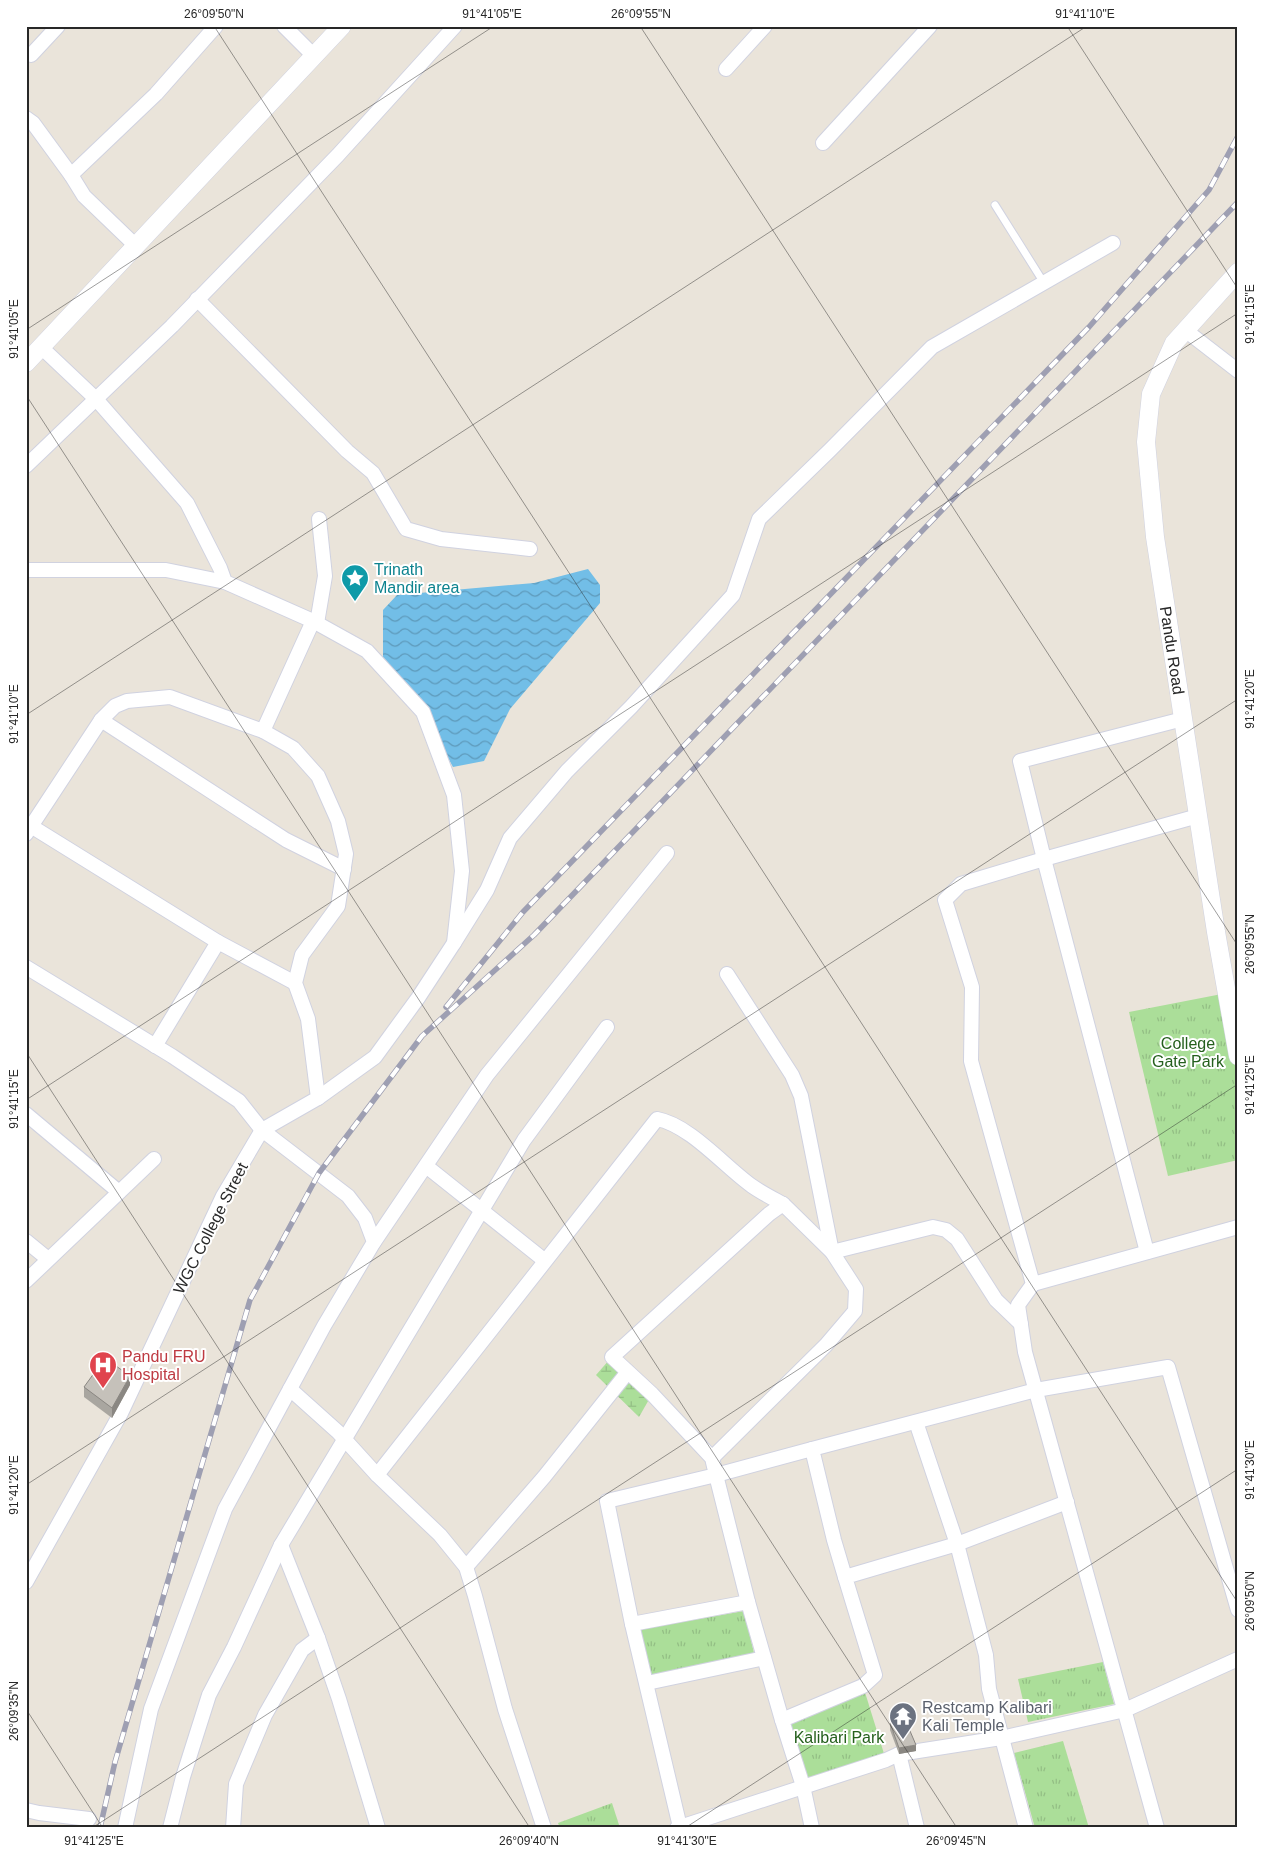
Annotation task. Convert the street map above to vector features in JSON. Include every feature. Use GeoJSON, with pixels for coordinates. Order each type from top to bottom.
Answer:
{"type":"FeatureCollection","features":[{"type":"Feature","properties":{"kind":"street"},"geometry":{"type":"LineString","coordinates":[[28,59],[43,26]]}},
{"type":"Feature","properties":{"kind":"street"},"geometry":{"type":"LineString","coordinates":[[28,59],[58,26]]}},
{"type":"Feature","properties":{"kind":"street"},"geometry":{"type":"LineString","coordinates":[[71,175],[156,94],[216,26]]}},
{"type":"Feature","properties":{"kind":"street"},"geometry":{"type":"LineString","coordinates":[[284,26],[314,56]]}},
{"type":"Feature","properties":{"kind":"street"},"geometry":{"type":"LineString","coordinates":[[26,363],[342,26]]}},
{"type":"Feature","properties":{"kind":"street"},"geometry":{"type":"LineString","coordinates":[[26,466],[197,299],[338,155],[455,26]]}},
{"type":"Feature","properties":{"kind":"street"},"geometry":{"type":"LineString","coordinates":[[726,69],[765,26]]}},
{"type":"Feature","properties":{"kind":"street"},"geometry":{"type":"LineString","coordinates":[[823,143],[930,26]]}},
{"type":"Feature","properties":{"kind":"street"},"geometry":{"type":"LineString","coordinates":[[26,118],[33,124],[71,175],[84,196],[136,246]]}},
{"type":"Feature","properties":{"kind":"street"},"geometry":{"type":"LineString","coordinates":[[262,1130],[318,1098],[375,1057],[418,998],[487,890],[510,838],[567,771],[631,707],[733,594],[759,519],[932,347],[1113,243]]}},
{"type":"Feature","properties":{"kind":"street","name":"Pandu Road"},"geometry":{"type":"LineString","coordinates":[[1238,272],[1174,343],[1151,394],[1146,442],[1155,537],[1198,816],[1238,1056]]}},
{"type":"Feature","properties":{"kind":"street"},"geometry":{"type":"LineString","coordinates":[[197,299],[347,451],[373,473],[406,529],[441,539],[530,549]]}},
{"type":"Feature","properties":{"kind":"street"},"geometry":{"type":"LineString","coordinates":[[1185,330],[1238,371]]}},
{"type":"Feature","properties":{"kind":"street"},"geometry":{"type":"LineString","coordinates":[[41,347],[96,399],[187,503],[220,568],[224,582]]}},
{"type":"Feature","properties":{"kind":"street"},"geometry":{"type":"LineString","coordinates":[[263,731],[315,622],[325,576],[319,519]]}},
{"type":"Feature","properties":{"kind":"street"},"geometry":{"type":"LineString","coordinates":[[26,570],[166,570],[224,582],[315,622],[367,651],[423,712],[454,795],[462,870],[454,943]]}},
{"type":"Feature","properties":{"kind":"street"},"geometry":{"type":"LineString","coordinates":[[295,983],[218,942],[28,828],[101,720],[115,706],[127,701],[170,697],[263,731],[294,748],[318,776],[338,821],[346,854],[338,906],[302,955],[295,983],[308,1019],[318,1098]]}},
{"type":"Feature","properties":{"kind":"street"},"geometry":{"type":"LineString","coordinates":[[1147,1252],[1020,761],[1183,719]]}},
{"type":"Feature","properties":{"kind":"street"},"geometry":{"type":"LineString","coordinates":[[101,720],[286,840],[344,869]]}},
{"type":"Feature","properties":{"kind":"street"},"geometry":{"type":"LineString","coordinates":[[1033,1284],[971,1061],[972,987],[945,900],[961,884],[1198,816]]}},
{"type":"Feature","properties":{"kind":"street"},"geometry":{"type":"LineString","coordinates":[[125,1828],[151,1709],[225,1509],[324,1326],[374,1242],[487,1076],[667,853]]}},
{"type":"Feature","properties":{"kind":"street"},"geometry":{"type":"LineString","coordinates":[[155,1046],[218,942]]}},
{"type":"Feature","properties":{"kind":"street"},"geometry":{"type":"LineString","coordinates":[[26,968],[155,1046],[239,1101],[262,1130],[348,1196],[365,1218],[374,1242]]}},
{"type":"Feature","properties":{"kind":"street"},"geometry":{"type":"LineString","coordinates":[[727,974],[792,1075],[801,1096],[832,1252]]}},
{"type":"Feature","properties":{"kind":"street"},"geometry":{"type":"LineString","coordinates":[[170,1828],[182,1777],[209,1695],[234,1647],[281,1544],[524,1140],[607,1027]]}},
{"type":"Feature","properties":{"kind":"street"},"geometry":{"type":"LineString","coordinates":[[26,1114],[119,1192]]}},
{"type":"Feature","properties":{"kind":"street"},"geometry":{"type":"LineString","coordinates":[[377,1475],[656,1118],[690,1135],[752,1186],[782,1204],[832,1252],[856,1289],[855,1311],[826,1346],[712,1458]]}},
{"type":"Feature","properties":{"kind":"street","name":"WGC College Street"},"geometry":{"type":"LineString","coordinates":[[26,1582],[121,1412],[223,1196],[262,1130]]}},
{"type":"Feature","properties":{"kind":"street"},"geometry":{"type":"LineString","coordinates":[[26,1281],[154,1159]]}},
{"type":"Feature","properties":{"kind":"street"},"geometry":{"type":"LineString","coordinates":[[426,1166],[544,1260]]}},
{"type":"Feature","properties":{"kind":"street"},"geometry":{"type":"LineString","coordinates":[[782,1204],[768,1214],[612,1357],[627,1373],[652,1394],[712,1458],[748,1602],[802,1786],[812,1828]]}},
{"type":"Feature","properties":{"kind":"street"},"geometry":{"type":"LineString","coordinates":[[832,1252],[933,1227],[946,1230],[957,1239],[996,1300],[1021,1324]]}},
{"type":"Feature","properties":{"kind":"street"},"geometry":{"type":"LineString","coordinates":[[1158,1828],[1025,1352],[1018,1305],[1033,1284],[1238,1227]]}},
{"type":"Feature","properties":{"kind":"street"},"geometry":{"type":"LineString","coordinates":[[26,1241],[48,1259]]}},
{"type":"Feature","properties":{"kind":"street"},"geometry":{"type":"LineString","coordinates":[[1238,1610],[1168,1367],[1036,1390],[716,1475],[608,1501],[632,1624],[685,1827],[899,1754],[1001,1738],[1124,1710],[1238,1659]]}},
{"type":"Feature","properties":{"kind":"street"},"geometry":{"type":"LineString","coordinates":[[466,1566],[544,1476],[627,1373]]}},
{"type":"Feature","properties":{"kind":"street"},"geometry":{"type":"LineString","coordinates":[[290,1389],[344,1439],[377,1475],[440,1535],[466,1566],[505,1709],[544,1828]]}},
{"type":"Feature","properties":{"kind":"street"},"geometry":{"type":"LineString","coordinates":[[916,1422],[957,1544],[986,1655],[988,1689],[1026,1828]]}},
{"type":"Feature","properties":{"kind":"street"},"geometry":{"type":"LineString","coordinates":[[782,1720],[863,1686],[875,1675],[834,1540],[812,1449]]}},
{"type":"Feature","properties":{"kind":"street"},"geometry":{"type":"LineString","coordinates":[[845,1577],[957,1544],[1067,1502]]}},
{"type":"Feature","properties":{"kind":"street"},"geometry":{"type":"LineString","coordinates":[[281,1544],[318,1638],[339,1699],[378,1828]]}},
{"type":"Feature","properties":{"kind":"street"},"geometry":{"type":"LineString","coordinates":[[632,1624],[748,1602]]}},
{"type":"Feature","properties":{"kind":"street"},"geometry":{"type":"LineString","coordinates":[[234,1828],[236,1784],[265,1715],[302,1650],[318,1638]]}},
{"type":"Feature","properties":{"kind":"street"},"geometry":{"type":"LineString","coordinates":[[646,1683],[764,1658]]}},
{"type":"Feature","properties":{"kind":"street"},"geometry":{"type":"LineString","coordinates":[[899,1754],[917,1828]]}},
{"type":"Feature","properties":{"kind":"street"},"geometry":{"type":"LineString","coordinates":[[26,1810],[39,1814],[88,1819]]}},
{"type":"Feature","properties":{"kind":"lane"},"geometry":{"type":"LineString","coordinates":[[995,205],[1044,282]]}},
{"type":"Feature","properties":{"kind":"green space","name":"College Gate Park"},"geometry":{"type":"Polygon","coordinates":[[[1227,993],[1238,1056],[1238,1160],[1168,1176],[1129,1012],[1227,993]]]}},
{"type":"Feature","properties":{"kind":"green space"},"geometry":{"type":"Polygon","coordinates":[[[610,1359],[651,1396],[639,1417],[596,1375],[610,1359]]]}},
{"type":"Feature","properties":{"kind":"green space"},"geometry":{"type":"Polygon","coordinates":[[[744,1611],[754,1653],[651,1676],[637,1630],[744,1611]]]}},
{"type":"Feature","properties":{"kind":"green space"},"geometry":{"type":"Polygon","coordinates":[[[1103,1662],[1114,1704],[1028,1722],[1018,1679],[1103,1662]]]}},
{"type":"Feature","properties":{"kind":"green space","name":"Kalibari Park"},"geometry":{"type":"Polygon","coordinates":[[[863,1686],[886,1760],[803,1786],[784,1726],[863,1686]]]}},
{"type":"Feature","properties":{"kind":"green space"},"geometry":{"type":"Polygon","coordinates":[[[1063,1741],[1089,1828],[1035,1828],[1014,1753],[1063,1741]]]}},
{"type":"Feature","properties":{"kind":"green space"},"geometry":{"type":"Polygon","coordinates":[[[612,1803],[620,1828],[560,1828],[558,1823],[612,1803]]]}},
{"type":"Feature","properties":{"kind":"water"},"geometry":{"type":"Polygon","coordinates":[[[588,569],[600,585],[600,603],[510,709],[484,761],[453,767],[423,712],[383,660],[383,610],[397,595],[534,583],[588,569]]]}},
{"type":"Feature","properties":{"kind":"building"},"geometry":{"type":"Polygon","coordinates":[[[105,1358],[130,1376],[112,1408],[84,1387],[105,1358]]]}},
{"type":"Feature","properties":{"kind":"building","name":"Restcamp Kalibari Kali Temple"},"geometry":{"type":"Polygon","coordinates":[[[904,1717],[916,1745],[899,1748],[890,1723],[904,1717]]]}},
{"type":"Feature","properties":{"kind":"railway"},"geometry":{"type":"LineString","coordinates":[[446,1007],[523,912],[1089,327],[1209,190],[1238,136]]}},
{"type":"Feature","properties":{"kind":"railway"},"geometry":{"type":"LineString","coordinates":[[100,1828],[115,1762],[250,1300],[319,1173],[422,1036],[534,935],[1238,202]]}},
{"type":"Feature","properties":{"kind":"place","name":"Trinath Mandir area"},"geometry":{"type":"Point","coordinates":[355,602]}},
{"type":"Feature","properties":{"kind":"place","name":"Pandu FRU Hospital"},"geometry":{"type":"Point","coordinates":[103,1389]}},
{"type":"Feature","properties":{"kind":"place","name":"Restcamp Kalibari Kali Temple"},"geometry":{"type":"Point","coordinates":[903,1740]}}]}
